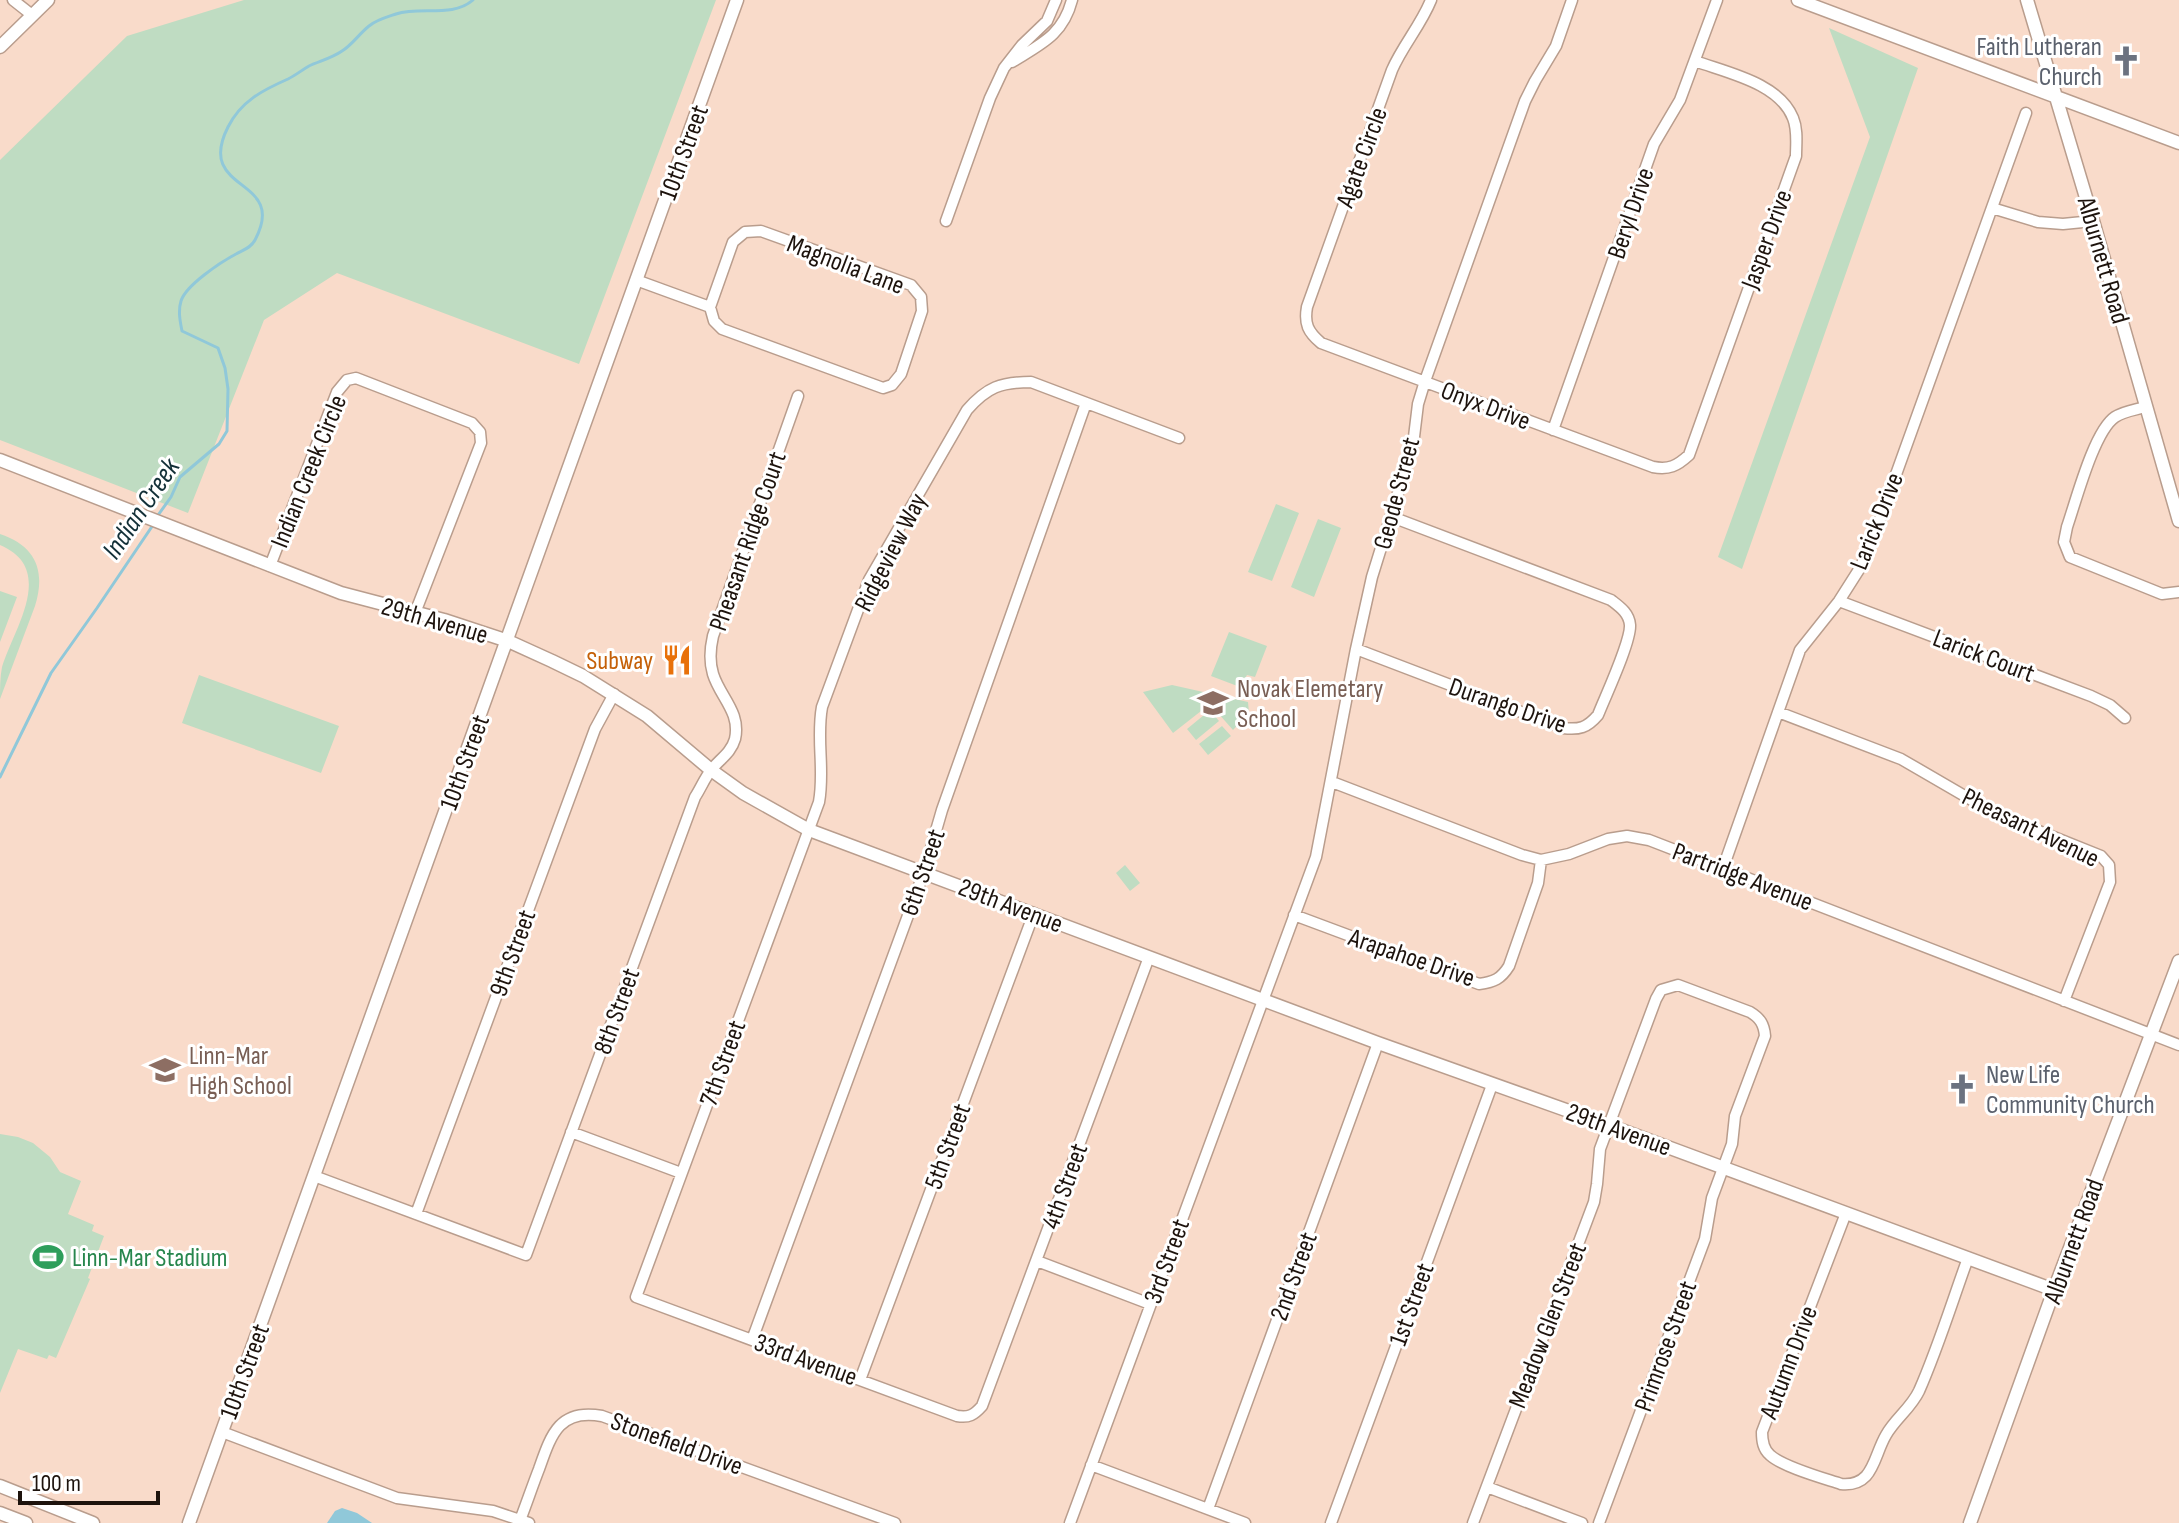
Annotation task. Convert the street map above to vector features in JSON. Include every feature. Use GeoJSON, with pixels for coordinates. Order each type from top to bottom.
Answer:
{"type":"FeatureCollection","features":[{"type":"Feature","properties":{"kind":"street"},"geometry":{"type":"LineString","coordinates":[[13,0],[32,15]]}},
{"type":"Feature","properties":{"kind":"street"},"geometry":{"type":"LineString","coordinates":[[0,47],[48,0]]}},
{"type":"Feature","properties":{"kind":"street","name":"10th Street"},"geometry":{"type":"LineString","coordinates":[[189,1523],[737,0]]}},
{"type":"Feature","properties":{"kind":"street"},"geometry":{"type":"LineString","coordinates":[[946,221],[990,98],[1004,68],[1047,21],[1056,0]]}},
{"type":"Feature","properties":{"kind":"street"},"geometry":{"type":"LineString","coordinates":[[1004,68],[1039,45],[1064,23],[1072,0]]}},
{"type":"Feature","properties":{"kind":"street","name":"Agate Circle"},"geometry":{"type":"LineString","coordinates":[[1305,320],[1392,70],[1431,0]]}},
{"type":"Feature","properties":{"kind":"street","name":"Geode Street"},"geometry":{"type":"LineString","coordinates":[[1263,1000],[1316,857],[1372,577],[1413,445],[1418,404],[1425,381],[1525,101],[1556,46],[1572,0]]}},
{"type":"Feature","properties":{"kind":"street","name":"Beryl Drive"},"geometry":{"type":"LineString","coordinates":[[1553,430],[1654,144],[1680,100],[1717,0]]}},
{"type":"Feature","properties":{"kind":"street"},"geometry":{"type":"LineString","coordinates":[[1798,0],[2179,143]]}},
{"type":"Feature","properties":{"kind":"street","name":"Alburnett Road"},"geometry":{"type":"LineString","coordinates":[[2027,0],[2179,521]]}},
{"type":"Feature","properties":{"kind":"street","name":"Jasper Drive"},"geometry":{"type":"LineString","coordinates":[[1680,464],[1689,455],[1796,156],[1797,136],[1793,118],[1783,102],[1766,87],[1695,61]]}},
{"type":"Feature","properties":{"kind":"street","name":"Larick Drive"},"geometry":{"type":"LineString","coordinates":[[1723,868],[1800,650],[1839,601],[1871,544],[2026,113]]}},
{"type":"Feature","properties":{"kind":"street"},"geometry":{"type":"LineString","coordinates":[[1992,208],[2038,222],[2063,224],[2093,221]]}},
{"type":"Feature","properties":{"kind":"street","name":"Magnolia Lane"},"geometry":{"type":"LineString","coordinates":[[761,231],[911,285],[921,297],[922,311],[901,374],[892,385],[883,388],[722,329],[714,321],[710,307],[733,242],[745,232],[761,231]]}},
{"type":"Feature","properties":{"kind":"street","name":"Magnolia Lane"},"geometry":{"type":"LineString","coordinates":[[636,280],[710,307]]}},
{"type":"Feature","properties":{"kind":"street","name":"Onyx Drive"},"geometry":{"type":"LineString","coordinates":[[1305,320],[1310,334],[1321,343],[1653,467],[1667,469],[1680,464]]}},
{"type":"Feature","properties":{"kind":"street","name":"Indian Creek Circle"},"geometry":{"type":"LineString","coordinates":[[270,566],[337,392],[347,380],[356,378],[472,423],[480,432],[481,443],[415,613]]}},
{"type":"Feature","properties":{"kind":"street","name":"Ridgeview Way"},"geometry":{"type":"LineString","coordinates":[[809,830],[822,783],[819,722],[822,707],[869,580],[967,410],[978,397],[1008,382],[1031,382],[1179,438]]}},
{"type":"Feature","properties":{"kind":"street","name":"Pheasant Ridge Court"},"geometry":{"type":"LineString","coordinates":[[711,770],[727,755],[734,742],[736,727],[734,712],[713,676],[709,655],[713,636],[798,396]]}},
{"type":"Feature","properties":{"kind":"street","name":"6th Street"},"geometry":{"type":"LineString","coordinates":[[752,1340],[924,872],[942,810],[1086,403]]}},
{"type":"Feature","properties":{"kind":"street"},"geometry":{"type":"LineString","coordinates":[[2145,407],[2113,418],[2101,432],[2064,542],[2070,557],[2162,594],[2179,592]]}},
{"type":"Feature","properties":{"kind":"street","name":"29th Avenue"},"geometry":{"type":"LineString","coordinates":[[0,460],[359,600],[508,641],[614,694],[647,716],[743,793],[809,830],[1378,1043],[2054,1290]]}},
{"type":"Feature","properties":{"kind":"street","name":"Durango Drive"},"geometry":{"type":"LineString","coordinates":[[1356,649],[1563,728],[1578,730],[1590,725],[1598,715],[1628,637],[1630,623],[1625,610],[1611,600],[1392,517]]}},
{"type":"Feature","properties":{"kind":"street","name":"Larick Court"},"geometry":{"type":"LineString","coordinates":[[1839,601],[2091,696],[2110,705],[2125,718]]}},
{"type":"Feature","properties":{"kind":"street","name":"9th Street"},"geometry":{"type":"LineString","coordinates":[[416,1214],[595,729],[614,694]]}},
{"type":"Feature","properties":{"kind":"street","name":"Pheasant Avenue"},"geometry":{"type":"LineString","coordinates":[[1778,712],[1901,759],[1994,813],[2101,856],[2109,865],[2110,882],[2064,1001]]}},
{"type":"Feature","properties":{"kind":"street","name":"8th Street"},"geometry":{"type":"LineString","coordinates":[[416,1214],[526,1255],[695,797],[711,770]]}},
{"type":"Feature","properties":{"kind":"street"},"geometry":{"type":"LineString","coordinates":[[1332,782],[1541,860]]}},
{"type":"Feature","properties":{"kind":"street","name":"7th Street"},"geometry":{"type":"LineString","coordinates":[[636,1297],[809,830]]}},
{"type":"Feature","properties":{"kind":"street","name":"Partridge Avenue"},"geometry":{"type":"LineString","coordinates":[[1541,860],[1569,854],[1608,839],[1627,836],[1649,840],[2179,1045]]}},
{"type":"Feature","properties":{"kind":"street","name":"Arapahoe Drive"},"geometry":{"type":"LineString","coordinates":[[1294,915],[1479,984],[1491,983],[1502,977],[1509,966],[1538,883],[1541,860]]}},
{"type":"Feature","properties":{"kind":"street","name":"5th Street"},"geometry":{"type":"LineString","coordinates":[[860,1380],[1034,913]]}},
{"type":"Feature","properties":{"kind":"street","name":"4th Street"},"geometry":{"type":"LineString","coordinates":[[976,1414],[982,1406],[1037,1261],[1149,957]]}},
{"type":"Feature","properties":{"kind":"street","name":"Alburnett Road"},"geometry":{"type":"LineString","coordinates":[[1970,1523],[2054,1290],[2179,961]]}},
{"type":"Feature","properties":{"kind":"street","name":"Meadow Glen Street"},"geometry":{"type":"LineString","coordinates":[[1473,1523],[1594,1202],[1600,1149],[1661,990],[1678,985],[1750,1012],[1764,1026],[1765,1036],[1735,1116],[1732,1144],[1723,1168]]}},
{"type":"Feature","properties":{"kind":"street","name":"3rd Street"},"geometry":{"type":"LineString","coordinates":[[1070,1523],[1263,1000]]}},
{"type":"Feature","properties":{"kind":"street","name":"2nd Street"},"geometry":{"type":"LineString","coordinates":[[1208,1509],[1378,1043]]}},
{"type":"Feature","properties":{"kind":"street","name":"1st Street"},"geometry":{"type":"LineString","coordinates":[[1331,1523],[1492,1085]]}},
{"type":"Feature","properties":{"kind":"street"},"geometry":{"type":"LineString","coordinates":[[571,1132],[681,1173]]}},
{"type":"Feature","properties":{"kind":"street","name":"Primrose Street"},"geometry":{"type":"LineString","coordinates":[[1599,1523],[1705,1239],[1712,1198],[1723,1168]]}},
{"type":"Feature","properties":{"kind":"street"},"geometry":{"type":"LineString","coordinates":[[314,1176],[416,1214]]}},
{"type":"Feature","properties":{"kind":"street","name":"Autumn Drive"},"geometry":{"type":"LineString","coordinates":[[1846,1213],[1762,1432],[1764,1448],[1780,1462],[1841,1484],[1851,1485],[1868,1475],[1888,1432],[1918,1393],[1968,1258]]}},
{"type":"Feature","properties":{"kind":"street"},"geometry":{"type":"LineString","coordinates":[[1037,1261],[1150,1304]]}},
{"type":"Feature","properties":{"kind":"street","name":"33rd Avenue"},"geometry":{"type":"LineString","coordinates":[[636,1297],[957,1416],[976,1414]]}},
{"type":"Feature","properties":{"kind":"street","name":"Stonefield Drive"},"geometry":{"type":"LineString","coordinates":[[523,1522],[550,1437],[569,1418],[590,1413],[895,1523]]}},
{"type":"Feature","properties":{"kind":"street"},"geometry":{"type":"LineString","coordinates":[[222,1432],[397,1498],[493,1511],[523,1522]]}},
{"type":"Feature","properties":{"kind":"street"},"geometry":{"type":"LineString","coordinates":[[1091,1465],[1245,1523]]}},
{"type":"Feature","properties":{"kind":"street"},"geometry":{"type":"LineString","coordinates":[[0,1486],[93,1523]]}},
{"type":"Feature","properties":{"kind":"street"},"geometry":{"type":"LineString","coordinates":[[1487,1487],[1582,1523]]}},
{"type":"Feature","properties":{"kind":"street"},"geometry":{"type":"LineString","coordinates":[[0,1513],[26,1523]]}},
{"type":"Feature","properties":{"kind":"green space"},"geometry":{"type":"Polygon","coordinates":[[[244,0],[716,0],[579,364],[337,273],[264,320],[188,513],[0,440],[0,160],[127,36],[244,0]]]}},
{"type":"Feature","properties":{"kind":"green space"},"geometry":{"type":"Polygon","coordinates":[[[1829,28],[1918,68],[1742,569],[1718,557],[1870,137],[1829,28]]]}},
{"type":"Feature","properties":{"kind":"green space"},"geometry":{"type":"Polygon","coordinates":[[[1276,504],[1299,513],[1272,581],[1248,572],[1276,504]]]}},
{"type":"Feature","properties":{"kind":"green space"},"geometry":{"type":"Polygon","coordinates":[[[1318,519],[1341,528],[1314,597],[1291,587],[1318,519]]]}},
{"type":"Feature","properties":{"kind":"green space"},"geometry":{"type":"Polygon","coordinates":[[[0,534],[22,545],[30,553],[35,561],[39,582],[35,606],[0,699],[2,667],[22,618],[29,584],[26,569],[17,556],[0,545],[0,534]]]}},
{"type":"Feature","properties":{"kind":"green space"},"geometry":{"type":"Polygon","coordinates":[[[0,591],[17,597],[0,642],[0,591]]]}},
{"type":"Feature","properties":{"kind":"green space"},"geometry":{"type":"Polygon","coordinates":[[[1229,632],[1267,646],[1255,677],[1247,675],[1240,687],[1211,676],[1229,632]]]}},
{"type":"Feature","properties":{"kind":"green space"},"geometry":{"type":"Polygon","coordinates":[[[199,675],[339,726],[321,773],[182,723],[199,675]]]}},
{"type":"Feature","properties":{"kind":"green space"},"geometry":{"type":"Polygon","coordinates":[[[1172,685],[1248,702],[1249,713],[1233,730],[1210,704],[1173,733],[1143,692],[1172,685]]]}},
{"type":"Feature","properties":{"kind":"green space"},"geometry":{"type":"Polygon","coordinates":[[[1210,710],[1219,721],[1196,740],[1187,729],[1210,710]]]}},
{"type":"Feature","properties":{"kind":"green space"},"geometry":{"type":"Polygon","coordinates":[[[1222,726],[1231,736],[1208,755],[1199,744],[1222,726]]]}},
{"type":"Feature","properties":{"kind":"green space"},"geometry":{"type":"Polygon","coordinates":[[[1125,865],[1140,883],[1130,891],[1116,873],[1125,865]]]}},
{"type":"Feature","properties":{"kind":"green space","name":"Linn-Mar Stadium"},"geometry":{"type":"Polygon","coordinates":[[[0,1134],[33,1143],[50,1157],[60,1172],[81,1181],[68,1214],[94,1225],[92,1231],[104,1236],[90,1279],[56,1358],[49,1355],[47,1359],[18,1349],[0,1393],[0,1134]]]}},
{"type":"Feature","properties":{"kind":"water"},"geometry":{"type":"Polygon","coordinates":[[[342,1508],[372,1523],[327,1523],[335,1511],[342,1508]]]}},
{"type":"Feature","properties":{"kind":"waterway","name":"Indian Creek"},"geometry":{"type":"LineString","coordinates":[[156,518],[180,477],[219,444],[227,431],[228,389],[218,348],[182,331],[179,312],[184,295],[197,281],[251,245],[262,220],[260,205],[223,164],[221,148],[233,118],[254,97],[338,53],[378,20],[405,12],[456,9],[473,0]]}},
{"type":"Feature","properties":{"kind":"waterway","name":"Indian Creek"},"geometry":{"type":"LineString","coordinates":[[0,777],[51,673],[153,525]]}},
{"type":"Feature","properties":{"kind":"place","name":"Faith Lutheran Church"},"geometry":{"type":"Point","coordinates":[2126,61]}},
{"type":"Feature","properties":{"kind":"place","name":"Subway"},"geometry":{"type":"Point","coordinates":[677,660]}},
{"type":"Feature","properties":{"kind":"place","name":"Novak Elemetary School"},"geometry":{"type":"Point","coordinates":[1213,703]}},
{"type":"Feature","properties":{"kind":"place","name":"Linn-Mar High School"},"geometry":{"type":"Point","coordinates":[165,1070]}},
{"type":"Feature","properties":{"kind":"place","name":"New Life Community Church"},"geometry":{"type":"Point","coordinates":[1962,1089]}},
{"type":"Feature","properties":{"kind":"place","name":"Linn-Mar Stadium"},"geometry":{"type":"Point","coordinates":[48,1257]}}]}
